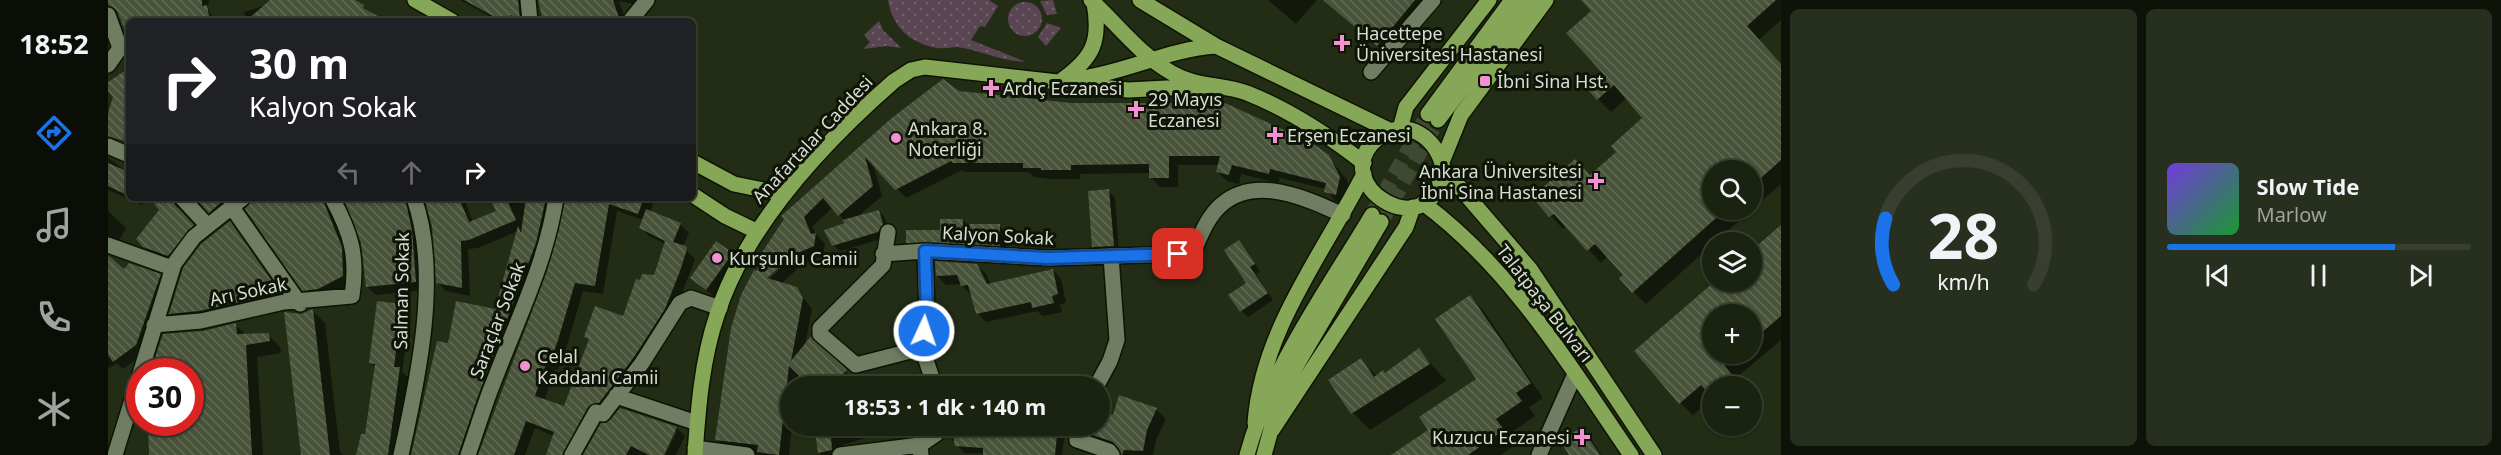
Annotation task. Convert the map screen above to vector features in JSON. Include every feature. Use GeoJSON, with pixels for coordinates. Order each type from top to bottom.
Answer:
{"type":"FeatureCollection","features":[{"type":"Feature","properties":{"kind":"main road"},"geometry":{"type":"LineString","coordinates":[[415,0],[447,18]]}},
{"type":"Feature","properties":{"kind":"main road","name":"Talatpaşa Bulvarı"},"geometry":{"type":"LineString","coordinates":[[1140,0],[1216,46],[1396,130],[1409,129],[1426,136],[1438,150],[1443,165],[1530,269],[1654,455]]}},
{"type":"Feature","properties":{"kind":"main road"},"geometry":{"type":"LineString","coordinates":[[1256,423],[1259,389],[1276,333],[1343,214],[1373,143],[1396,130],[1406,107],[1489,0]]}},
{"type":"Feature","properties":{"kind":"main road"},"geometry":{"type":"LineString","coordinates":[[1512,0],[1433,117],[1529,0]]}},
{"type":"Feature","properties":{"kind":"main road"},"geometry":{"type":"LineString","coordinates":[[1272,430],[1406,227],[1418,205],[1438,188],[1443,165],[1461,115],[1546,0]]}},
{"type":"Feature","properties":{"kind":"main road"},"geometry":{"type":"LineString","coordinates":[[1059,81],[1077,69],[1092,48],[1098,26],[1093,2]]}},
{"type":"Feature","properties":{"kind":"main road","name":"Talatpaşa Bulvarı"},"geometry":{"type":"LineString","coordinates":[[1093,2],[1151,60],[1174,74],[1207,86],[1245,92],[1318,129],[1364,168],[1373,194],[1381,201],[1391,206],[1418,205],[1472,242],[1491,262],[1575,374],[1631,455]]}},
{"type":"Feature","properties":{"kind":"main road"},"geometry":{"type":"LineString","coordinates":[[1059,81],[1105,75],[1175,52],[1216,46]]}},
{"type":"Feature","properties":{"kind":"main road","name":"Anafartalar Caddesi"},"geometry":{"type":"LineString","coordinates":[[695,452],[709,344],[720,308],[756,231],[783,194],[881,93],[910,70],[942,68],[1026,80],[1059,81]]}},
{"type":"Feature","properties":{"kind":"main road"},"geometry":{"type":"LineString","coordinates":[[1059,81],[1128,90],[1207,86]]}},
{"type":"Feature","properties":{"kind":"main road"},"geometry":{"type":"LineString","coordinates":[[696,164],[734,184],[783,194]]}},
{"type":"Feature","properties":{"kind":"main road"},"geometry":{"type":"LineString","coordinates":[[696,197],[725,216],[756,231]]}},
{"type":"Feature","properties":{"kind":"main road"},"geometry":{"type":"LineString","coordinates":[[1247,455],[1256,423],[1283,363],[1377,219],[1282,390],[1264,455]]}},
{"type":"Feature","properties":{"kind":"street"},"geometry":{"type":"LineString","coordinates":[[528,0],[530,18]]}},
{"type":"Feature","properties":{"kind":"street"},"geometry":{"type":"LineString","coordinates":[[632,18],[647,0]]}},
{"type":"Feature","properties":{"kind":"street"},"geometry":{"type":"LineString","coordinates":[[1371,72],[1433,0]]}},
{"type":"Feature","properties":{"kind":"street"},"geometry":{"type":"LineString","coordinates":[[108,15],[125,47],[108,65]]}},
{"type":"Feature","properties":{"kind":"street"},"geometry":{"type":"LineString","coordinates":[[108,146],[126,153]]}},
{"type":"Feature","properties":{"kind":"street","name":"Kalyon Sokak"},"geometry":{"type":"LineString","coordinates":[[883,254],[925,251],[1048,258],[1178,254],[1191,257],[1213,214],[1227,201],[1244,194],[1268,191],[1293,194],[1343,214]]}},
{"type":"Feature","properties":{"kind":"street"},"geometry":{"type":"LineString","coordinates":[[185,201],[207,225]]}},
{"type":"Feature","properties":{"kind":"street","name":"Arı Sokak"},"geometry":{"type":"LineString","coordinates":[[154,325],[201,321],[298,302],[352,296],[355,277],[353,250],[346,227],[333,201]]}},
{"type":"Feature","properties":{"kind":"street","name":"Salman Sokak"},"geometry":{"type":"LineString","coordinates":[[401,455],[416,382],[424,326],[424,239],[415,201]]}},
{"type":"Feature","properties":{"kind":"street","name":"Saraçlar Sokak"},"geometry":{"type":"LineString","coordinates":[[468,455],[494,381],[527,303],[555,201]]}},
{"type":"Feature","properties":{"kind":"street"},"geometry":{"type":"LineString","coordinates":[[115,455],[172,268],[190,241],[207,225],[237,202],[272,262],[282,268],[298,302]]}},
{"type":"Feature","properties":{"kind":"street"},"geometry":{"type":"LineString","coordinates":[[888,232],[883,254],[885,262],[820,328],[820,334],[856,365],[922,348]]}},
{"type":"Feature","properties":{"kind":"street"},"geometry":{"type":"LineString","coordinates":[[108,245],[172,268]]}},
{"type":"Feature","properties":{"kind":"street"},"geometry":{"type":"LineString","coordinates":[[925,251],[927,314],[922,348],[931,376]]}},
{"type":"Feature","properties":{"kind":"street"},"geometry":{"type":"LineString","coordinates":[[1102,376],[1110,362],[1117,340],[1111,256]]}},
{"type":"Feature","properties":{"kind":"street"},"geometry":{"type":"LineString","coordinates":[[572,455],[596,412],[603,414],[680,303],[691,298],[720,308]]}},
{"type":"Feature","properties":{"kind":"street"},"geometry":{"type":"LineString","coordinates":[[1539,455],[1575,374]]}},
{"type":"Feature","properties":{"kind":"street"},"geometry":{"type":"LineString","coordinates":[[616,396],[698,423]]}},
{"type":"Feature","properties":{"kind":"street"},"geometry":{"type":"LineString","coordinates":[[840,455],[920,450],[934,436]]}},
{"type":"Feature","properties":{"kind":"street"},"geometry":{"type":"LineString","coordinates":[[1077,436],[1077,440],[1109,451],[1112,455]]}},
{"type":"Feature","properties":{"kind":"street"},"geometry":{"type":"LineString","coordinates":[[695,452],[747,455]]}},
{"type":"Feature","properties":{"kind":"shaded area"},"geometry":{"type":"Polygon","coordinates":[[[888,0],[989,0],[998,6],[985,27],[980,26],[971,40],[1026,62],[1007,60],[966,48],[938,48],[919,43],[898,26],[888,0]]]}},
{"type":"Feature","properties":{"kind":"shaded area"},"geometry":{"type":"Polygon","coordinates":[[[1053,0],[1057,14],[1047,15],[1040,1],[1053,0]]]}},
{"type":"Feature","properties":{"kind":"shaded area"},"geometry":{"type":"Polygon","coordinates":[[[1025,2],[1037,7],[1042,19],[1037,31],[1025,36],[1013,31],[1008,19],[1013,7],[1025,2]]]}},
{"type":"Feature","properties":{"kind":"shaded area"},"geometry":{"type":"Polygon","coordinates":[[[879,21],[883,30],[901,48],[887,46],[863,49],[870,42],[864,35],[879,21]]]}},
{"type":"Feature","properties":{"kind":"shaded area"},"geometry":{"type":"Polygon","coordinates":[[[1047,23],[1061,28],[1046,46],[1038,37],[1047,23]]]}},
{"type":"Feature","properties":{"kind":"building"},"geometry":{"type":"Polygon","coordinates":[[[108,0],[202,0],[202,6],[207,5],[209,18],[126,18],[126,32],[117,11],[108,5],[108,0]]]}},
{"type":"Feature","properties":{"kind":"building"},"geometry":{"type":"Polygon","coordinates":[[[270,0],[355,0],[364,5],[363,8],[381,18],[249,18],[270,0]]]}},
{"type":"Feature","properties":{"kind":"building"},"geometry":{"type":"Polygon","coordinates":[[[464,0],[518,0],[520,18],[510,15],[508,18],[497,18],[464,0]]]}},
{"type":"Feature","properties":{"kind":"building"},"geometry":{"type":"Polygon","coordinates":[[[538,0],[613,0],[619,18],[542,18],[538,0]]]}},
{"type":"Feature","properties":{"kind":"building"},"geometry":{"type":"Polygon","coordinates":[[[1323,0],[1415,0],[1377,46],[1323,0]]]}},
{"type":"Feature","properties":{"kind":"building"},"geometry":{"type":"Polygon","coordinates":[[[1581,0],[1776,0],[1747,26],[1781,64],[1781,160],[1762,177],[1762,160],[1702,160],[1702,220],[1714,220],[1632,293],[1619,278],[1623,275],[1595,244],[1587,251],[1554,214],[1549,217],[1532,197],[1575,159],[1590,175],[1616,152],[1611,146],[1642,118],[1614,85],[1597,100],[1589,91],[1606,77],[1566,33],[1591,11],[1581,0]]]}},
{"type":"Feature","properties":{"kind":"building"},"geometry":{"type":"Polygon","coordinates":[[[126,70],[126,141],[108,136],[108,113],[113,97],[108,91],[108,82],[126,70]]]}},
{"type":"Feature","properties":{"kind":"building"},"geometry":{"type":"Polygon","coordinates":[[[943,79],[959,91],[1071,103],[1225,103],[1312,143],[1329,155],[1340,177],[1336,195],[1324,192],[1326,183],[1270,169],[1269,174],[1232,165],[1229,175],[1216,172],[1220,156],[1169,156],[1169,178],[1149,178],[1149,164],[1071,165],[1071,170],[1041,170],[1041,168],[1023,168],[1023,163],[953,163],[951,161],[895,190],[865,157],[873,186],[838,216],[823,198],[804,217],[811,234],[816,233],[814,246],[793,255],[767,278],[797,287],[803,298],[791,361],[811,336],[847,370],[841,376],[799,376],[789,366],[788,376],[780,376],[781,436],[779,455],[757,452],[758,445],[715,440],[731,328],[741,295],[754,270],[757,271],[761,254],[784,219],[781,216],[893,117],[943,79]]]}},
{"type":"Feature","properties":{"kind":"building"},"geometry":{"type":"Polygon","coordinates":[[[108,163],[126,171],[126,195],[108,186],[108,163]]]}},
{"type":"Feature","properties":{"kind":"building"},"geometry":{"type":"Polygon","coordinates":[[[1109,189],[1114,246],[1092,247],[1088,191],[1109,189]]]}},
{"type":"Feature","properties":{"kind":"building"},"geometry":{"type":"Polygon","coordinates":[[[158,201],[173,201],[194,225],[168,256],[143,247],[136,239],[159,210],[154,204],[158,201]]]}},
{"type":"Feature","properties":{"kind":"building"},"geometry":{"type":"Polygon","coordinates":[[[198,201],[223,201],[209,213],[198,201]]]}},
{"type":"Feature","properties":{"kind":"building"},"geometry":{"type":"Polygon","coordinates":[[[251,201],[323,201],[342,247],[343,276],[318,289],[302,291],[245,209],[251,201]]]}},
{"type":"Feature","properties":{"kind":"building"},"geometry":{"type":"Polygon","coordinates":[[[344,201],[406,201],[412,230],[416,282],[366,287],[361,243],[344,201]]]}},
{"type":"Feature","properties":{"kind":"building"},"geometry":{"type":"Polygon","coordinates":[[[425,201],[460,201],[469,222],[496,211],[491,201],[507,201],[516,220],[469,240],[461,241],[462,288],[436,283],[432,226],[425,201]]]}},
{"type":"Feature","properties":{"kind":"building"},"geometry":{"type":"Polygon","coordinates":[[[526,201],[545,201],[536,243],[458,455],[411,455],[437,341],[448,343],[456,301],[495,309],[518,226],[521,233],[526,201]]]}},
{"type":"Feature","properties":{"kind":"building"},"geometry":{"type":"Polygon","coordinates":[[[565,201],[643,201],[638,214],[609,204],[595,286],[575,283],[558,340],[550,362],[547,361],[535,396],[564,406],[589,339],[584,337],[595,306],[623,316],[636,279],[640,280],[642,274],[654,275],[665,241],[639,228],[646,209],[681,223],[673,242],[686,246],[687,249],[665,309],[634,357],[599,403],[588,407],[562,455],[546,455],[554,432],[526,421],[514,455],[478,455],[547,271],[565,201]]]}},
{"type":"Feature","properties":{"kind":"building"},"geometry":{"type":"Polygon","coordinates":[[[879,210],[883,224],[878,232],[832,246],[824,230],[845,223],[842,220],[879,210]]]}},
{"type":"Feature","properties":{"kind":"building"},"geometry":{"type":"Polygon","coordinates":[[[940,219],[963,219],[963,224],[1000,224],[1000,246],[906,243],[906,230],[940,230],[940,219]]]}},
{"type":"Feature","properties":{"kind":"building"},"geometry":{"type":"Polygon","coordinates":[[[230,221],[280,293],[199,311],[169,314],[183,268],[201,244],[230,221]]]}},
{"type":"Feature","properties":{"kind":"building"},"geometry":{"type":"Polygon","coordinates":[[[1781,225],[1781,316],[1762,332],[1762,304],[1702,304],[1702,364],[1725,364],[1733,376],[1702,376],[1702,386],[1679,404],[1634,351],[1702,292],[1762,292],[1762,241],[1781,225]]]}},
{"type":"Feature","properties":{"kind":"building"},"geometry":{"type":"Polygon","coordinates":[[[1239,240],[1255,264],[1250,267],[1268,293],[1240,312],[1228,295],[1246,283],[1224,250],[1239,240]]]}},
{"type":"Feature","properties":{"kind":"building"},"geometry":{"type":"Polygon","coordinates":[[[716,241],[733,253],[706,290],[690,278],[716,241]]]}},
{"type":"Feature","properties":{"kind":"building"},"geometry":{"type":"Polygon","coordinates":[[[108,255],[124,269],[129,263],[161,274],[136,345],[113,362],[108,355],[108,255]]]}},
{"type":"Feature","properties":{"kind":"building"},"geometry":{"type":"Polygon","coordinates":[[[935,261],[977,264],[987,284],[1053,269],[1058,294],[1052,296],[1054,303],[1032,308],[1031,302],[976,314],[968,285],[961,286],[957,275],[936,276],[935,261]]]}},
{"type":"Feature","properties":{"kind":"building"},"geometry":{"type":"Polygon","coordinates":[[[1470,295],[1531,383],[1516,393],[1522,401],[1496,419],[1504,430],[1468,455],[1391,455],[1428,430],[1419,417],[1476,379],[1435,319],[1470,295]]]}},
{"type":"Feature","properties":{"kind":"building"},"geometry":{"type":"Polygon","coordinates":[[[377,301],[402,304],[394,367],[400,367],[388,455],[356,455],[361,434],[365,434],[375,364],[369,363],[377,301]]]}},
{"type":"Feature","properties":{"kind":"building"},"geometry":{"type":"Polygon","coordinates":[[[313,309],[330,455],[301,455],[284,312],[301,314],[313,309]]]}},
{"type":"Feature","properties":{"kind":"building"},"geometry":{"type":"Polygon","coordinates":[[[236,323],[237,334],[269,333],[270,341],[246,345],[252,455],[149,455],[148,436],[204,436],[204,358],[155,358],[163,334],[203,331],[236,323]]]}},
{"type":"Feature","properties":{"kind":"building"},"geometry":{"type":"Polygon","coordinates":[[[1419,348],[1430,364],[1351,414],[1328,380],[1361,358],[1374,377],[1383,370],[1385,373],[1419,348]]]}},
{"type":"Feature","properties":{"kind":"building"},"geometry":{"type":"Polygon","coordinates":[[[1119,395],[1157,408],[1147,430],[1143,451],[1124,450],[1122,455],[1113,442],[1096,436],[1110,436],[1110,414],[1113,415],[1119,395]]]}},
{"type":"Feature","properties":{"kind":"building"},"geometry":{"type":"Polygon","coordinates":[[[620,408],[677,427],[664,455],[649,455],[631,446],[626,455],[583,455],[601,423],[610,420],[620,408]]]}},
{"type":"Feature","properties":{"kind":"building"},"geometry":{"type":"Polygon","coordinates":[[[1582,427],[1600,455],[1569,455],[1560,441],[1582,427]]]}},
{"type":"Feature","properties":{"kind":"building"},"geometry":{"type":"Polygon","coordinates":[[[815,436],[834,436],[831,437],[832,450],[818,453],[815,436]]]}},
{"type":"Feature","properties":{"kind":"building"},"geometry":{"type":"Polygon","coordinates":[[[953,436],[1057,436],[1055,455],[983,455],[983,448],[955,446],[953,436]]]}},
{"type":"Feature","properties":{"kind":"tunnel"},"geometry":{"type":"LineString","coordinates":[[1372,215],[1428,114]]}},
{"type":"Feature","properties":{"kind":"tunnel"},"geometry":{"type":"LineString","coordinates":[[1381,222],[1438,120]]}},
{"type":"Feature","properties":{"kind":"place","name":"Hacettepe Üniversitesi Hastanesi"},"geometry":{"type":"Point","coordinates":[1342,43]}},
{"type":"Feature","properties":{"kind":"place","name":"İbni Sina Hst."},"geometry":{"type":"Point","coordinates":[1485,81]}},
{"type":"Feature","properties":{"kind":"place","name":"Ardıç Eczanesi"},"geometry":{"type":"Point","coordinates":[991,88]}},
{"type":"Feature","properties":{"kind":"place","name":"29 Mayıs Eczanesi"},"geometry":{"type":"Point","coordinates":[1136,109]}},
{"type":"Feature","properties":{"kind":"place","name":"Erşen Eczanesi"},"geometry":{"type":"Point","coordinates":[1275,135]}},
{"type":"Feature","properties":{"kind":"place","name":"Ankara 8. Noterliği"},"geometry":{"type":"Point","coordinates":[896,138]}},
{"type":"Feature","properties":{"kind":"place","name":"Ankara Üniversitesi İbni Sina Hastanesi"},"geometry":{"type":"Point","coordinates":[1596,181]}},
{"type":"Feature","properties":{"kind":"place","name":"Kurşunlu Camii"},"geometry":{"type":"Point","coordinates":[717,258]}},
{"type":"Feature","properties":{"kind":"place","name":"Celal Kaddani Camii"},"geometry":{"type":"Point","coordinates":[525,366]}},
{"type":"Feature","properties":{"kind":"place","name":"Kuzucu Eczanesi"},"geometry":{"type":"Point","coordinates":[1582,437]}},
{"type":"Feature","properties":{"kind":"route"},"geometry":{"type":"LineString","coordinates":[[924,331],[927,314],[925,251],[1048,258],[1178,254]]}}]}
